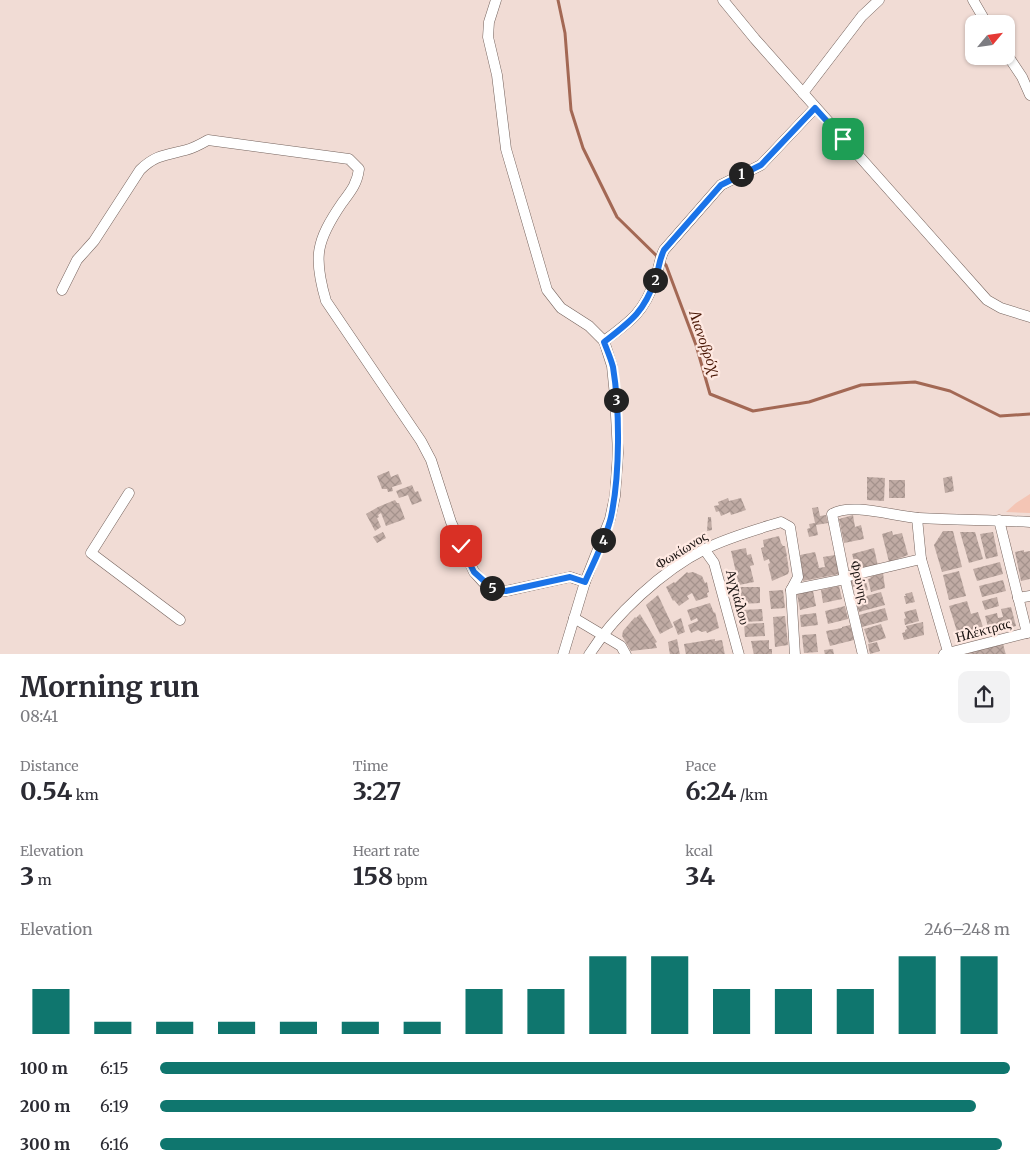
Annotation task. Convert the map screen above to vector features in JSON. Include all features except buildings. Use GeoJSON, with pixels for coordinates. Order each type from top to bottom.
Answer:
{"type":"FeatureCollection","features":[{"type":"Feature","properties":{"kind":"street"},"geometry":{"type":"LineString","coordinates":[[496,0],[489,22],[488,37],[496,75],[506,150],[547,290],[561,308],[589,326],[604,342],[612,366],[616,396],[618,453],[615,496],[610,519],[585,582],[563,654]]}},
{"type":"Feature","properties":{"kind":"street"},"geometry":{"type":"LineString","coordinates":[[723,0],[815,108],[987,300],[1001,308],[1030,316]]}},
{"type":"Feature","properties":{"kind":"street"},"geometry":{"type":"LineString","coordinates":[[803,93],[862,16],[879,0]]}},
{"type":"Feature","properties":{"kind":"street"},"geometry":{"type":"LineString","coordinates":[[973,0],[982,15]]}},
{"type":"Feature","properties":{"kind":"street"},"geometry":{"type":"LineString","coordinates":[[1014,65],[1030,95]]}},
{"type":"Feature","properties":{"kind":"street"},"geometry":{"type":"LineString","coordinates":[[604,342],[629,322],[642,308],[651,293],[660,258],[664,250],[710,195],[721,185],[761,165],[815,108]]}},
{"type":"Feature","properties":{"kind":"street"},"geometry":{"type":"LineString","coordinates":[[62,290],[77,260],[94,241],[140,170],[150,160],[164,154],[188,149],[208,140],[349,159],[359,169],[357,181],[330,220],[319,247],[317,262],[326,301],[412,425],[421,441],[430,460],[450,522],[474,572],[494,590],[506,591],[570,577],[585,582]]}},
{"type":"Feature","properties":{"kind":"street"},"geometry":{"type":"LineString","coordinates":[[129,493],[91,553],[180,620]]}},
{"type":"Feature","properties":{"kind":"street","name":"Φρύνης"},"geometry":{"type":"LineString","coordinates":[[863,654],[832,514],[838,510],[864,510],[917,518]]}},
{"type":"Feature","properties":{"kind":"street"},"geometry":{"type":"LineString","coordinates":[[947,654],[922,559],[917,518],[1030,522]]}},
{"type":"Feature","properties":{"kind":"street"},"geometry":{"type":"LineString","coordinates":[[999,520],[1028,632]]}},
{"type":"Feature","properties":{"kind":"street","name":"Φωκίωνος"},"geometry":{"type":"LineString","coordinates":[[589,654],[623,613],[657,581],[704,549],[737,535],[781,522],[790,527],[798,577],[791,590]]}},
{"type":"Feature","properties":{"kind":"street","name":"Αγχιάλου"},"geometry":{"type":"LineString","coordinates":[[704,549],[714,564],[739,654]]}},
{"type":"Feature","properties":{"kind":"street"},"geometry":{"type":"LineString","coordinates":[[795,654],[791,590],[922,559]]}},
{"type":"Feature","properties":{"kind":"street"},"geometry":{"type":"LineString","coordinates":[[1018,598],[1030,596]]}},
{"type":"Feature","properties":{"kind":"street"},"geometry":{"type":"LineString","coordinates":[[574,618],[621,646],[626,654]]}},
{"type":"Feature","properties":{"kind":"street","name":"Ηλέκτρας"},"geometry":{"type":"LineString","coordinates":[[947,654],[1028,632]]}},
{"type":"Feature","properties":{"kind":"shaded area"},"geometry":{"type":"Polygon","coordinates":[[[1030,494],[1030,513],[1006,512],[1016,503],[1030,494]]]}},
{"type":"Feature","properties":{"kind":"waterway","name":"Λιανοβρόχι"},"geometry":{"type":"LineString","coordinates":[[558,0],[565,33],[571,110],[583,148],[617,217],[666,265],[696,345],[710,394],[753,411],[809,402],[861,385],[915,382],[950,391],[1000,416],[1030,414]]}},
{"type":"Feature","properties":{"kind":"route"},"geometry":{"type":"LineString","coordinates":[[461,546],[474,572],[494,590],[506,591],[524,588],[570,577],[585,582],[610,519],[615,496],[618,453],[616,396],[612,366],[604,342],[629,322],[642,308],[651,293],[660,258],[664,250],[710,195],[721,185],[761,165],[815,108],[843,139]]}}]}
